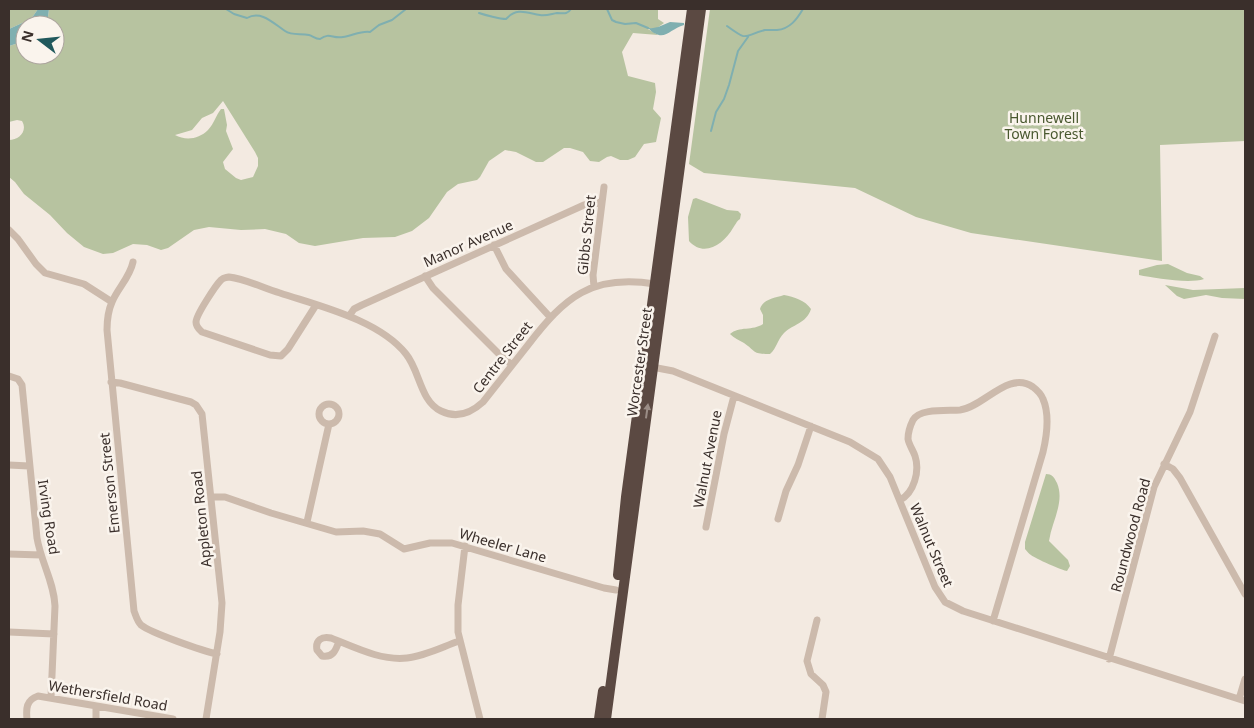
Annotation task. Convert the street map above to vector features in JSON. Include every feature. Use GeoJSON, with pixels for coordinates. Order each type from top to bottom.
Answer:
{"type":"FeatureCollection","features":[{"type":"Feature","properties":{"kind":"highway","name":"Worcester Street"},"geometry":{"type":"LineString","coordinates":[[599,719],[624,515],[692,9]]}},
{"type":"Feature","properties":{"kind":"highway","name":"Worcester Street"},"geometry":{"type":"LineString","coordinates":[[606,719],[701,9]]}},
{"type":"Feature","properties":{"kind":"street","name":"Gibbs Street"},"geometry":{"type":"LineString","coordinates":[[594,287],[593,275],[604,186]]}},
{"type":"Feature","properties":{"kind":"street","name":"Manor Avenue"},"geometry":{"type":"LineString","coordinates":[[349,316],[358,307],[494,245],[584,205],[602,202]]}},
{"type":"Feature","properties":{"kind":"street"},"geometry":{"type":"LineString","coordinates":[[9,230],[45,273],[84,284],[112,302]]}},
{"type":"Feature","properties":{"kind":"street"},"geometry":{"type":"LineString","coordinates":[[494,245],[506,269],[550,317]]}},
{"type":"Feature","properties":{"kind":"street","name":"Emerson Street"},"geometry":{"type":"LineString","coordinates":[[133,262],[129,274],[112,302],[107,330],[136,616],[141,625],[204,651],[217,654]]}},
{"type":"Feature","properties":{"kind":"street"},"geometry":{"type":"LineString","coordinates":[[426,276],[433,288],[512,365]]}},
{"type":"Feature","properties":{"kind":"street","name":"Centre Street"},"geometry":{"type":"LineString","coordinates":[[316,305],[288,349],[281,356],[270,355],[202,332],[196,323],[218,284],[228,277],[316,305],[349,316],[384,335],[402,349],[412,361],[428,399],[436,408],[447,414],[454,415],[467,413],[478,407],[550,317],[574,297],[594,287],[621,281],[655,284]]}},
{"type":"Feature","properties":{"kind":"street","name":"Roundwood Road"},"geometry":{"type":"LineString","coordinates":[[1109,659],[1154,487],[1190,412],[1215,336]]}},
{"type":"Feature","properties":{"kind":"street","name":"Walnut Street"},"geometry":{"type":"LineString","coordinates":[[652,367],[673,371],[811,426],[850,442],[878,459],[890,476],[930,576],[941,598],[956,608],[1109,659],[1242,700]]}},
{"type":"Feature","properties":{"kind":"street","name":"Irving Road"},"geometry":{"type":"LineString","coordinates":[[9,376],[18,379],[22,385],[37,538],[54,592],[51,698]]}},
{"type":"Feature","properties":{"kind":"street","name":"Appleton Road"},"geometry":{"type":"LineString","coordinates":[[111,382],[186,400],[200,409],[204,420],[222,603],[217,654],[206,719]]}},
{"type":"Feature","properties":{"kind":"street"},"geometry":{"type":"LineString","coordinates":[[900,500],[910,492],[916,475],[917,462],[908,434],[913,421],[918,415],[925,412],[967,409],[1003,387],[1014,383],[1028,385],[1041,396],[1046,414],[1046,435],[1043,452],[993,621]]}},
{"type":"Feature","properties":{"kind":"street","name":"Walnut Avenue"},"geometry":{"type":"LineString","coordinates":[[706,527],[724,434],[734,396]]}},
{"type":"Feature","properties":{"kind":"street"},"geometry":{"type":"LineString","coordinates":[[307,522],[329,424]]}},
{"type":"Feature","properties":{"kind":"street"},"geometry":{"type":"LineString","coordinates":[[778,519],[786,491],[798,465],[811,426]]}},
{"type":"Feature","properties":{"kind":"street"},"geometry":{"type":"LineString","coordinates":[[1164,464],[1173,469],[1180,478],[1245,594]]}},
{"type":"Feature","properties":{"kind":"street"},"geometry":{"type":"LineString","coordinates":[[9,465],[29,466]]}},
{"type":"Feature","properties":{"kind":"street","name":"Wheeler Lane"},"geometry":{"type":"LineString","coordinates":[[212,497],[225,497],[336,532],[363,531],[380,534],[404,549],[436,542],[452,543],[616,590]]}},
{"type":"Feature","properties":{"kind":"street"},"geometry":{"type":"LineString","coordinates":[[465,546],[457,623],[459,641],[480,719]]}},
{"type":"Feature","properties":{"kind":"street"},"geometry":{"type":"LineString","coordinates":[[9,554],[41,555]]}},
{"type":"Feature","properties":{"kind":"street"},"geometry":{"type":"LineString","coordinates":[[817,620],[806,661],[811,674],[823,685],[826,692],[822,719]]}},
{"type":"Feature","properties":{"kind":"street"},"geometry":{"type":"LineString","coordinates":[[9,632],[54,634]]}},
{"type":"Feature","properties":{"kind":"street"},"geometry":{"type":"LineString","coordinates":[[339,641],[378,655],[399,658],[420,655],[459,641]]}},
{"type":"Feature","properties":{"kind":"street"},"geometry":{"type":"LineString","coordinates":[[1242,700],[1245,679]]}},
{"type":"Feature","properties":{"kind":"street","name":"Wethersfield Road"},"geometry":{"type":"LineString","coordinates":[[27,719],[29,701],[38,696],[172,719]]}},
{"type":"Feature","properties":{"kind":"street"},"geometry":{"type":"LineString","coordinates":[[96,706],[96,719]]}},
{"type":"Feature","properties":{"kind":"green space"},"geometry":{"type":"Polygon","coordinates":[[[9,9],[38,9],[34,15],[15,15],[15,26],[9,29],[9,9]]]}},
{"type":"Feature","properties":{"kind":"green space"},"geometry":{"type":"Polygon","coordinates":[[[49,9],[658,9],[658,19],[664,23],[657,28],[648,29],[658,35],[633,33],[622,52],[628,76],[655,83],[656,92],[653,109],[661,118],[656,142],[644,144],[635,157],[628,160],[620,160],[611,156],[599,162],[590,161],[583,152],[564,148],[543,162],[536,162],[516,152],[505,150],[489,161],[477,180],[458,184],[447,192],[429,218],[412,231],[395,237],[363,238],[315,246],[299,243],[286,234],[265,229],[241,230],[209,227],[194,230],[168,248],[161,250],[147,245],[133,244],[113,253],[103,254],[84,247],[24,194],[9,177],[9,140],[13,140],[22,134],[24,125],[22,121],[17,120],[9,122],[9,46],[15,44],[15,65],[65,65],[65,15],[48,15],[49,9]],[[223,101],[213,113],[202,118],[192,130],[175,135],[188,138],[201,135],[210,128],[221,109],[224,109],[227,125],[226,131],[233,149],[223,162],[225,169],[241,180],[253,177],[258,166],[258,158],[223,101]]]}},
{"type":"Feature","properties":{"kind":"green space","name":"Hunnewell Town Forest"},"geometry":{"type":"Polygon","coordinates":[[[710,9],[1245,9],[1245,141],[1160,145],[1162,261],[971,233],[916,217],[855,188],[704,173],[689,164],[710,9]]]}},
{"type":"Feature","properties":{"kind":"green space"},"geometry":{"type":"Polygon","coordinates":[[[696,198],[727,210],[738,211],[741,214],[740,219],[729,234],[719,244],[707,249],[695,246],[689,241],[688,217],[693,199],[696,198]]]}},
{"type":"Feature","properties":{"kind":"green space"},"geometry":{"type":"Polygon","coordinates":[[[1168,264],[1204,279],[1181,281],[1139,275],[1139,270],[1168,264]]]}},
{"type":"Feature","properties":{"kind":"green space"},"geometry":{"type":"Polygon","coordinates":[[[1165,285],[1193,290],[1245,288],[1245,299],[1206,295],[1184,299],[1177,296],[1165,285]]]}},
{"type":"Feature","properties":{"kind":"green space"},"geometry":{"type":"Polygon","coordinates":[[[784,295],[802,301],[811,309],[803,321],[784,333],[770,354],[755,352],[730,334],[738,330],[763,324],[763,315],[760,309],[764,303],[784,295]]]}},
{"type":"Feature","properties":{"kind":"green space"},"geometry":{"type":"Polygon","coordinates":[[[1046,474],[1051,475],[1055,479],[1060,497],[1049,541],[1068,560],[1070,566],[1067,571],[1037,559],[1025,549],[1025,542],[1046,474]]]}},
{"type":"Feature","properties":{"kind":"water"},"geometry":{"type":"Polygon","coordinates":[[[38,9],[49,9],[48,15],[34,15],[38,9]]]}},
{"type":"Feature","properties":{"kind":"water"},"geometry":{"type":"Polygon","coordinates":[[[670,22],[684,23],[684,25],[662,35],[654,33],[648,28],[657,27],[670,22]]]}},
{"type":"Feature","properties":{"kind":"water"},"geometry":{"type":"Polygon","coordinates":[[[15,26],[15,44],[9,46],[9,29],[15,26]]]}},
{"type":"Feature","properties":{"kind":"waterway"},"geometry":{"type":"LineString","coordinates":[[226,9],[247,18],[262,16],[288,33],[309,35],[317,39],[326,36],[339,37],[370,32],[379,25],[392,20],[406,9]]}},
{"type":"Feature","properties":{"kind":"waterway"},"geometry":{"type":"LineString","coordinates":[[479,13],[506,19],[518,12],[544,15],[566,13],[571,9]]}},
{"type":"Feature","properties":{"kind":"waterway"},"geometry":{"type":"LineString","coordinates":[[607,9],[612,20],[616,22],[625,24],[636,23],[648,28]]}},
{"type":"Feature","properties":{"kind":"waterway"},"geometry":{"type":"LineString","coordinates":[[727,26],[743,36],[765,30],[782,29],[793,23],[803,9]]}},
{"type":"Feature","properties":{"kind":"waterway"},"geometry":{"type":"LineString","coordinates":[[711,131],[716,112],[724,99],[729,85],[738,51],[748,37]]}}]}
